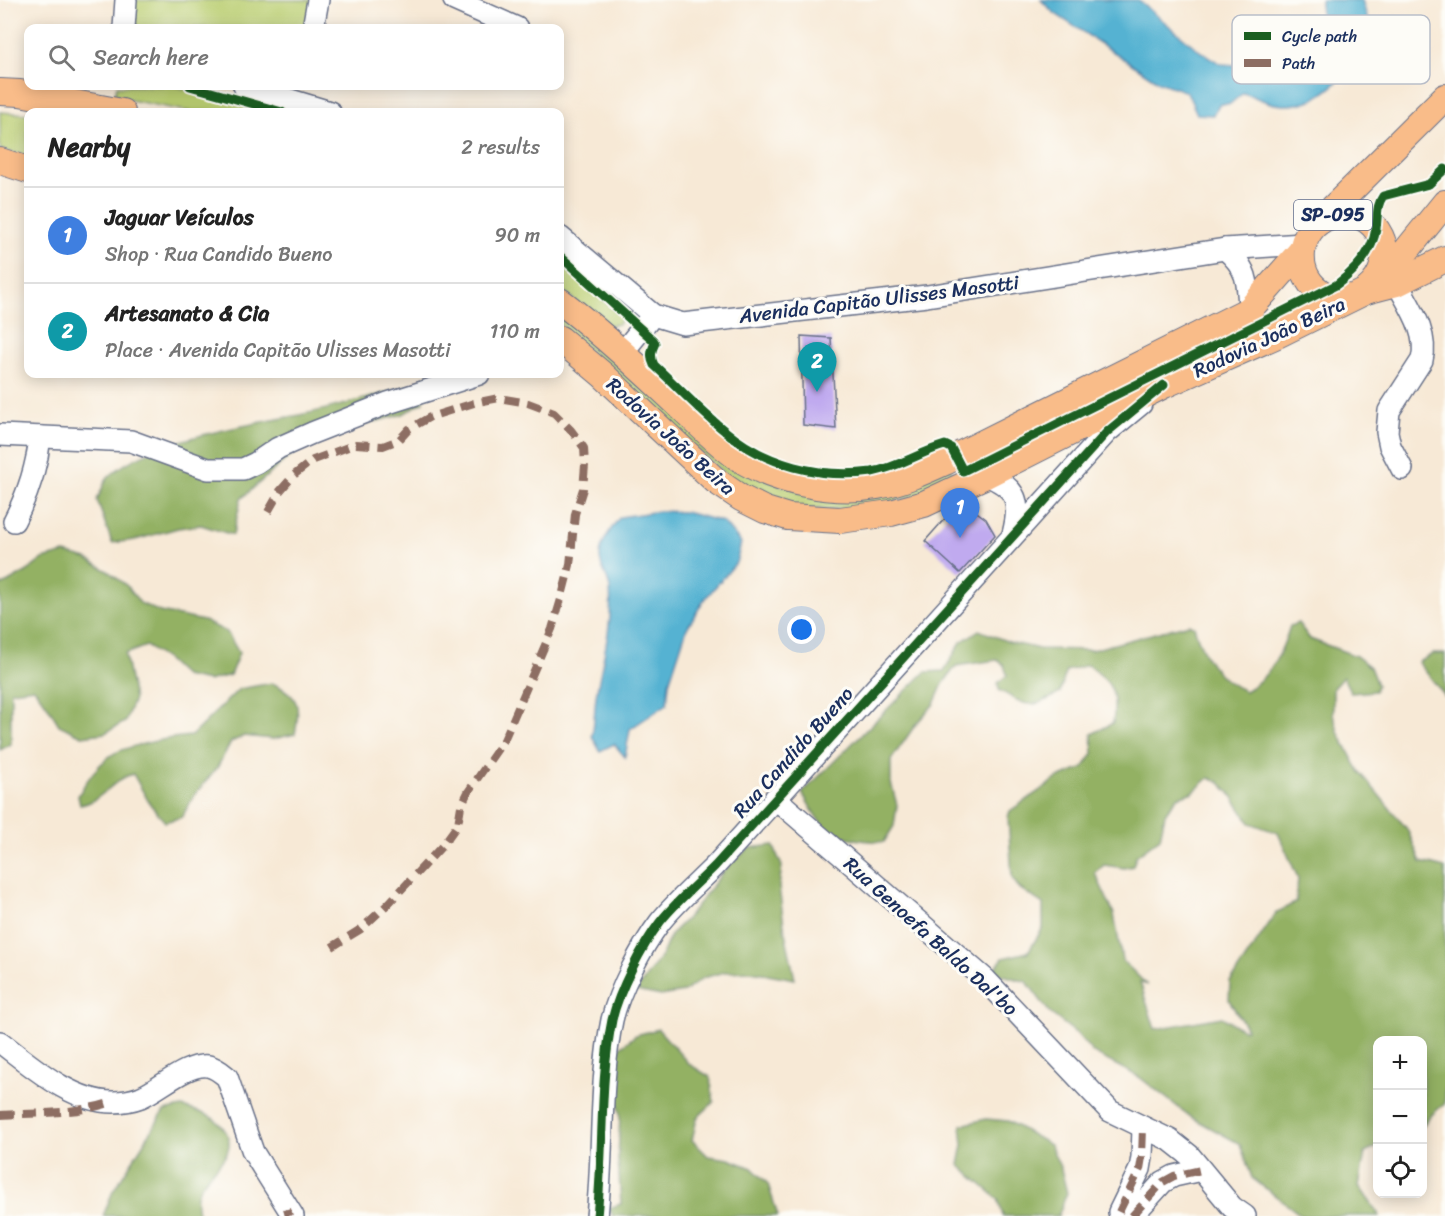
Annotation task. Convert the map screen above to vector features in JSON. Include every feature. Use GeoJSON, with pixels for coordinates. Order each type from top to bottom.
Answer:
{"type":"FeatureCollection","features":[{"type":"Feature","properties":{"kind":"main road"},"geometry":{"type":"LineString","coordinates":[[0,92],[20,93],[101,108]]}},
{"type":"Feature","properties":{"kind":"main road","name":"Rodovia João Beira"},"geometry":{"type":"LineString","coordinates":[[1360,294],[1333,297],[1315,288],[1304,271],[1302,248],[1306,235],[1445,97]]}},
{"type":"Feature","properties":{"kind":"main road"},"geometry":{"type":"LineString","coordinates":[[0,105],[74,103]]}},
{"type":"Feature","properties":{"kind":"main road"},"geometry":{"type":"LineString","coordinates":[[0,161],[24,170]]}},
{"type":"Feature","properties":{"kind":"main road"},"geometry":{"type":"LineString","coordinates":[[0,171],[24,172]]}},
{"type":"Feature","properties":{"kind":"main road","name":"Rodovia João Beira"},"geometry":{"type":"LineString","coordinates":[[564,346],[603,375],[716,481],[741,498],[765,510],[788,517],[811,520],[864,518],[924,504],[1164,385],[1278,335],[1360,294],[1394,269],[1445,203]]}},
{"type":"Feature","properties":{"kind":"main road","name":"SP-095"},"geometry":{"type":"LineString","coordinates":[[1320,221],[1332,215],[1344,214],[1357,216],[1368,222],[1377,230],[1394,269]]}},
{"type":"Feature","properties":{"kind":"main road","name":"Rodovia João Beira"},"geometry":{"type":"LineString","coordinates":[[564,304],[623,352],[738,457],[793,481],[849,489],[877,486],[913,476],[945,462],[1249,310],[1302,248]]}},
{"type":"Feature","properties":{"kind":"main road"},"geometry":{"type":"LineString","coordinates":[[1394,269],[1405,262],[1410,265],[1436,263]]}},
{"type":"Feature","properties":{"kind":"street"},"geometry":{"type":"LineString","coordinates":[[124,24],[126,0]]}},
{"type":"Feature","properties":{"kind":"street"},"geometry":{"type":"LineString","coordinates":[[314,24],[318,0]]}},
{"type":"Feature","properties":{"kind":"street"},"geometry":{"type":"LineString","coordinates":[[454,0],[508,24]]}},
{"type":"Feature","properties":{"kind":"street"},"geometry":{"type":"LineString","coordinates":[[274,90],[303,94],[324,108]]}},
{"type":"Feature","properties":{"kind":"street","name":"Avenida Capitão Ulisses Masotti"},"geometry":{"type":"LineString","coordinates":[[564,240],[653,315],[683,324],[927,296],[1225,249],[1302,248]]}},
{"type":"Feature","properties":{"kind":"street"},"geometry":{"type":"LineString","coordinates":[[1225,249],[1237,259],[1246,274],[1249,310]]}},
{"type":"Feature","properties":{"kind":"street"},"geometry":{"type":"LineString","coordinates":[[1394,269],[1423,334],[1425,350],[1422,360],[1389,411],[1387,432],[1390,446],[1402,469]]}},
{"type":"Feature","properties":{"kind":"street"},"geometry":{"type":"LineString","coordinates":[[623,352],[653,315]]}},
{"type":"Feature","properties":{"kind":"street"},"geometry":{"type":"LineString","coordinates":[[0,435],[131,441],[208,469],[243,469],[278,448],[312,433],[388,403],[466,378]]}},
{"type":"Feature","properties":{"kind":"street","name":"Rua Candido Bueno"},"geometry":{"type":"LineString","coordinates":[[597,1216],[601,1177],[604,1068],[612,1017],[631,969],[661,921],[715,866],[1107,432],[1164,385]]}},
{"type":"Feature","properties":{"kind":"street"},"geometry":{"type":"LineString","coordinates":[[14,521],[31,482],[38,457],[40,437]]}},
{"type":"Feature","properties":{"kind":"street"},"geometry":{"type":"LineString","coordinates":[[986,475],[1003,482],[1014,495],[1019,511],[1012,535]]}},
{"type":"Feature","properties":{"kind":"street","name":"Rua Genoefa Baldo Dal'bo"},"geometry":{"type":"LineString","coordinates":[[775,798],[985,979],[1110,1111],[1170,1140],[1189,1155],[1232,1207],[1245,1216]]}},
{"type":"Feature","properties":{"kind":"street"},"geometry":{"type":"LineString","coordinates":[[0,1042],[60,1087],[112,1102],[140,1097],[195,1067],[208,1066],[217,1069],[227,1077],[253,1152],[293,1216]]}},
{"type":"Feature","properties":{"kind":"street"},"geometry":{"type":"LineString","coordinates":[[1124,1215],[1140,1169],[1143,1128]]}},
{"type":"Feature","properties":{"kind":"street"},"geometry":{"type":"LineString","coordinates":[[1124,1215],[1163,1182],[1174,1176],[1201,1170]]}},
{"type":"Feature","properties":{"kind":"green space"},"geometry":{"type":"Polygon","coordinates":[[[133,0],[313,0],[308,24],[133,24],[133,0]]]}},
{"type":"Feature","properties":{"kind":"green space"},"geometry":{"type":"Polygon","coordinates":[[[116,90],[189,90],[255,108],[170,108],[114,97],[116,90]]]}},
{"type":"Feature","properties":{"kind":"green space"},"geometry":{"type":"Polygon","coordinates":[[[0,112],[24,114],[24,155],[0,150],[0,112]]]}},
{"type":"Feature","properties":{"kind":"green space"},"geometry":{"type":"Polygon","coordinates":[[[564,265],[623,318],[618,324],[605,326],[564,292],[564,265]]]}},
{"type":"Feature","properties":{"kind":"green space"},"geometry":{"type":"Polygon","coordinates":[[[564,314],[782,486],[950,467],[957,479],[938,489],[865,509],[797,509],[739,487],[564,328],[564,314]]]}},
{"type":"Feature","properties":{"kind":"green space"},"geometry":{"type":"Polygon","coordinates":[[[429,381],[423,402],[403,414],[356,427],[293,453],[241,499],[233,535],[201,525],[112,543],[97,500],[107,479],[124,465],[146,453],[202,435],[324,409],[429,381]]]}},
{"type":"Feature","properties":{"kind":"green space"},"geometry":{"type":"Polygon","coordinates":[[[65,553],[87,559],[108,571],[127,586],[140,603],[160,612],[204,621],[227,632],[239,653],[230,675],[208,681],[184,676],[167,660],[146,646],[125,654],[134,699],[125,722],[105,733],[82,736],[59,725],[34,688],[11,691],[11,744],[0,750],[0,583],[3,585],[43,559],[65,553]]]}},
{"type":"Feature","properties":{"kind":"green space"},"geometry":{"type":"Polygon","coordinates":[[[1298,623],[1310,639],[1356,656],[1370,667],[1377,685],[1375,691],[1351,693],[1343,677],[1333,688],[1333,714],[1339,734],[1359,771],[1407,829],[1421,862],[1445,868],[1445,1103],[1427,1119],[1427,1036],[1373,1036],[1373,1149],[1365,1153],[1359,1186],[1380,1216],[1302,1216],[1252,1178],[1240,1144],[1191,1117],[1139,1077],[1093,1053],[1077,1034],[1050,1013],[1027,982],[992,972],[1003,958],[1028,952],[1043,928],[1043,904],[1019,888],[1012,878],[1008,817],[1010,811],[1058,778],[1083,768],[1093,754],[1092,734],[1113,723],[1114,703],[1111,689],[1103,677],[1088,665],[1066,671],[1060,693],[1035,704],[1023,703],[999,690],[998,683],[1007,675],[1004,665],[997,660],[956,666],[943,684],[934,704],[916,724],[891,760],[891,783],[897,805],[894,826],[884,842],[841,836],[826,828],[802,793],[925,672],[944,671],[961,642],[979,630],[1009,642],[1039,649],[1092,650],[1189,624],[1194,626],[1201,647],[1218,673],[1245,691],[1254,686],[1268,672],[1283,645],[1290,626],[1298,623]],[[1209,778],[1193,792],[1178,797],[1165,814],[1160,838],[1136,856],[1133,866],[1124,868],[1104,865],[1095,873],[1114,914],[1122,960],[1147,985],[1140,982],[1155,1029],[1222,1017],[1243,1030],[1247,1029],[1229,1000],[1230,982],[1276,913],[1296,902],[1298,878],[1278,833],[1250,823],[1230,793],[1218,781],[1209,778]]]}},
{"type":"Feature","properties":{"kind":"green space"},"geometry":{"type":"Polygon","coordinates":[[[1433,654],[1445,654],[1445,696],[1418,662],[1433,654]]]}},
{"type":"Feature","properties":{"kind":"green space"},"geometry":{"type":"Polygon","coordinates":[[[272,683],[288,692],[296,702],[298,716],[295,734],[273,739],[244,736],[231,742],[217,768],[195,794],[182,817],[165,822],[150,804],[133,774],[119,781],[95,800],[80,805],[78,796],[84,785],[96,769],[116,752],[161,740],[191,736],[239,689],[272,683]]]}},
{"type":"Feature","properties":{"kind":"green space"},"geometry":{"type":"Polygon","coordinates":[[[773,845],[782,866],[779,887],[795,979],[751,971],[725,972],[703,978],[684,992],[661,996],[636,991],[662,955],[671,934],[687,918],[731,862],[750,848],[773,845]]]}},
{"type":"Feature","properties":{"kind":"green space"},"geometry":{"type":"Polygon","coordinates":[[[658,1029],[689,1064],[710,1077],[714,1102],[697,1118],[692,1140],[708,1156],[729,1159],[752,1168],[768,1184],[778,1216],[613,1216],[609,1208],[621,1204],[618,1160],[620,1113],[614,1091],[619,1048],[636,1035],[658,1029]]]}},
{"type":"Feature","properties":{"kind":"green space"},"geometry":{"type":"Polygon","coordinates":[[[182,1107],[212,1118],[222,1126],[229,1141],[224,1158],[200,1188],[197,1199],[198,1216],[103,1216],[113,1191],[164,1111],[182,1107]]]}},
{"type":"Feature","properties":{"kind":"green space"},"geometry":{"type":"Polygon","coordinates":[[[986,1119],[1008,1121],[1050,1145],[1061,1169],[1067,1193],[1058,1216],[1003,1216],[998,1199],[959,1165],[963,1145],[961,1125],[986,1119]]]}},
{"type":"Feature","properties":{"kind":"water"},"geometry":{"type":"Polygon","coordinates":[[[1041,0],[1138,0],[1201,52],[1221,64],[1232,65],[1232,84],[1335,84],[1321,95],[1292,105],[1275,104],[1243,93],[1230,104],[1220,104],[1213,115],[1197,114],[1187,92],[1159,82],[1054,13],[1041,0]]]}},
{"type":"Feature","properties":{"kind":"water"},"geometry":{"type":"Polygon","coordinates":[[[1321,0],[1362,0],[1366,15],[1321,15],[1321,0]]]}},
{"type":"Feature","properties":{"kind":"water"},"geometry":{"type":"Polygon","coordinates":[[[660,511],[685,512],[723,522],[741,543],[736,563],[704,600],[687,628],[669,683],[667,704],[630,729],[625,757],[614,744],[600,751],[592,736],[611,602],[610,589],[600,553],[607,536],[620,517],[660,511]]]}},
{"type":"Feature","properties":{"kind":"building"},"geometry":{"type":"Polygon","coordinates":[[[801,336],[831,338],[836,429],[803,425],[801,336]]]}},
{"type":"Feature","properties":{"kind":"building"},"geometry":{"type":"Polygon","coordinates":[[[956,506],[970,507],[986,519],[995,535],[960,573],[925,541],[956,506]]]}},
{"type":"Feature","properties":{"kind":"marked path"},"geometry":{"type":"LineString","coordinates":[[268,512],[280,491],[294,475],[313,460],[356,444],[383,446],[399,440],[409,429],[430,417],[474,403],[499,398],[528,403],[554,413],[571,430],[584,448],[583,489],[575,514],[570,565],[562,596],[552,629],[504,740],[468,792],[461,806],[458,824],[443,845],[388,904],[361,929],[332,947]]}},
{"type":"Feature","properties":{"kind":"marked path"},"geometry":{"type":"LineString","coordinates":[[0,1115],[71,1111],[112,1102]]}},
{"type":"Feature","properties":{"kind":"marked path"},"geometry":{"type":"LineString","coordinates":[[1119,1212],[1140,1169],[1143,1128]]}},
{"type":"Feature","properties":{"kind":"marked path"},"geometry":{"type":"LineString","coordinates":[[1132,1216],[1163,1182],[1174,1176],[1201,1170]]}},
{"type":"Feature","properties":{"kind":"marked path"},"geometry":{"type":"LineString","coordinates":[[287,1209],[289,1216]]}},
{"type":"Feature","properties":{"kind":"cycle path"},"geometry":{"type":"LineString","coordinates":[[204,90],[268,108]]}},
{"type":"Feature","properties":{"kind":"cycle path"},"geometry":{"type":"LineString","coordinates":[[564,260],[653,340],[655,343],[652,351],[654,365],[716,423],[758,453],[794,467],[852,474],[882,470],[945,445],[951,448],[963,471],[1336,285],[1350,274],[1367,253],[1374,237],[1378,207],[1383,196],[1429,184],[1445,169]]}},
{"type":"Feature","properties":{"kind":"cycle path"},"geometry":{"type":"LineString","coordinates":[[597,1216],[603,1093],[612,1020],[626,982],[653,932],[666,915],[715,866],[1107,432],[1164,385]]}},
{"type":"Feature","properties":{"kind":"place","name":"Artesanato & Cia"},"geometry":{"type":"Point","coordinates":[817,392]}},
{"type":"Feature","properties":{"kind":"place","name":"Jaguar Veículos"},"geometry":{"type":"Point","coordinates":[960,538]}}]}
